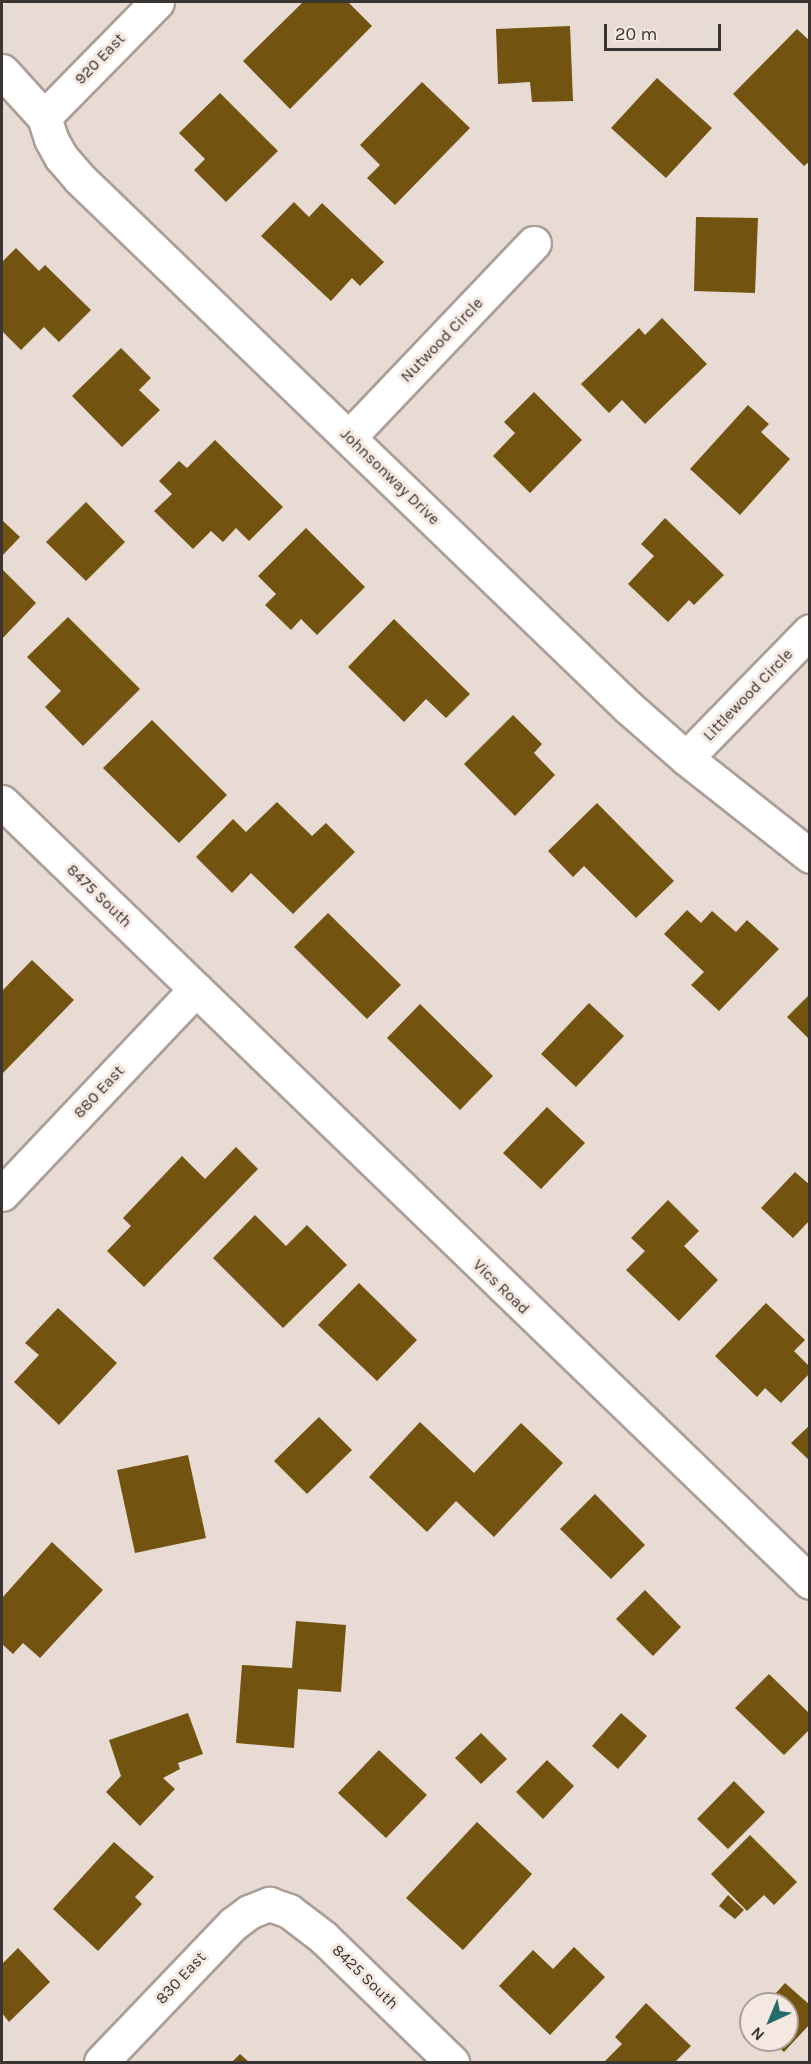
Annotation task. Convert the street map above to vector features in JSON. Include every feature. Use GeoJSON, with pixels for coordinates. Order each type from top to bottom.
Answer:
{"type":"FeatureCollection","features":[{"type":"Feature","properties":{"kind":"street","name":"920 East"},"geometry":{"type":"LineString","coordinates":[[44,117],[157,2]]}},
{"type":"Feature","properties":{"kind":"street","name":"Johnsonway Drive"},"geometry":{"type":"LineString","coordinates":[[2,71],[44,117],[51,140],[61,157],[79,178],[628,707],[686,758],[810,856]]}},
{"type":"Feature","properties":{"kind":"street","name":"Nutwood Circle"},"geometry":{"type":"LineString","coordinates":[[349,436],[534,243]]}},
{"type":"Feature","properties":{"kind":"street","name":"Littlewood Circle"},"geometry":{"type":"LineString","coordinates":[[686,758],[810,631]]}},
{"type":"Feature","properties":{"kind":"street","name":"8475 South"},"geometry":{"type":"LineString","coordinates":[[2,802],[196,989]]}},
{"type":"Feature","properties":{"kind":"street","name":"880 East"},"geometry":{"type":"LineString","coordinates":[[2,1194],[196,989]]}},
{"type":"Feature","properties":{"kind":"street","name":"Vics Road"},"geometry":{"type":"LineString","coordinates":[[196,989],[517,1302],[810,1582]]}},
{"type":"Feature","properties":{"kind":"street","name":"830 East"},"geometry":{"type":"LineString","coordinates":[[101,2062],[233,1924],[249,1912],[269,1904]]}},
{"type":"Feature","properties":{"kind":"street","name":"8425 South"},"geometry":{"type":"LineString","coordinates":[[269,1904],[289,1911],[323,1937],[452,2062]]}},
{"type":"Feature","properties":{"kind":"building"},"geometry":{"type":"Polygon","coordinates":[[[303,2],[348,2],[372,26],[290,109],[243,61],[303,2]]]}},
{"type":"Feature","properties":{"kind":"building"},"geometry":{"type":"Polygon","coordinates":[[[570,26],[573,101],[532,102],[530,82],[498,84],[496,29],[570,26]]]}},
{"type":"Feature","properties":{"kind":"building"},"geometry":{"type":"Polygon","coordinates":[[[797,29],[810,41],[810,161],[804,166],[733,94],[797,29]]]}},
{"type":"Feature","properties":{"kind":"building"},"geometry":{"type":"Polygon","coordinates":[[[657,78],[712,128],[666,178],[611,128],[657,78]]]}},
{"type":"Feature","properties":{"kind":"building"},"geometry":{"type":"Polygon","coordinates":[[[422,82],[470,128],[395,205],[367,178],[380,165],[360,145],[422,82]]]}},
{"type":"Feature","properties":{"kind":"building"},"geometry":{"type":"Polygon","coordinates":[[[220,93],[278,151],[226,202],[194,170],[205,159],[179,133],[220,93]]]}},
{"type":"Feature","properties":{"kind":"building"},"geometry":{"type":"Polygon","coordinates":[[[294,202],[309,217],[322,203],[384,262],[360,286],[352,278],[331,301],[261,236],[294,202]]]}},
{"type":"Feature","properties":{"kind":"building"},"geometry":{"type":"Polygon","coordinates":[[[696,217],[758,218],[755,293],[694,291],[696,217]]]}},
{"type":"Feature","properties":{"kind":"building"},"geometry":{"type":"Polygon","coordinates":[[[16,248],[39,271],[45,265],[91,310],[59,342],[44,327],[21,350],[2,331],[2,262],[16,248]]]}},
{"type":"Feature","properties":{"kind":"building"},"geometry":{"type":"Polygon","coordinates":[[[662,318],[707,364],[645,424],[622,400],[609,413],[581,384],[639,328],[645,335],[662,318]]]}},
{"type":"Feature","properties":{"kind":"building"},"geometry":{"type":"Polygon","coordinates":[[[121,348],[151,378],[139,390],[160,410],[122,447],[72,396],[121,348]]]}},
{"type":"Feature","properties":{"kind":"building"},"geometry":{"type":"Polygon","coordinates":[[[534,392],[582,440],[530,493],[493,456],[515,433],[504,422],[534,392]]]}},
{"type":"Feature","properties":{"kind":"building"},"geometry":{"type":"Polygon","coordinates":[[[748,405],[769,424],[761,432],[790,459],[740,515],[690,469],[748,405]]]}},
{"type":"Feature","properties":{"kind":"building"},"geometry":{"type":"Polygon","coordinates":[[[215,440],[283,507],[249,541],[236,528],[223,542],[211,531],[193,549],[154,511],[172,494],[159,481],[179,461],[187,468],[215,440]]]}},
{"type":"Feature","properties":{"kind":"building"},"geometry":{"type":"Polygon","coordinates":[[[86,502],[125,542],[86,581],[46,542],[86,502]]]}},
{"type":"Feature","properties":{"kind":"building"},"geometry":{"type":"Polygon","coordinates":[[[665,518],[724,575],[694,605],[689,600],[668,622],[628,584],[654,556],[641,544],[665,518]]]}},
{"type":"Feature","properties":{"kind":"building"},"geometry":{"type":"Polygon","coordinates":[[[2,520],[20,537],[2,556],[2,520]]]}},
{"type":"Feature","properties":{"kind":"building"},"geometry":{"type":"Polygon","coordinates":[[[306,528],[365,587],[317,635],[301,619],[291,630],[265,605],[276,594],[258,576],[306,528]]]}},
{"type":"Feature","properties":{"kind":"building"},"geometry":{"type":"Polygon","coordinates":[[[2,569],[36,603],[2,639],[2,569]]]}},
{"type":"Feature","properties":{"kind":"building"},"geometry":{"type":"Polygon","coordinates":[[[68,617],[140,689],[83,746],[45,707],[61,691],[27,657],[68,617]]]}},
{"type":"Feature","properties":{"kind":"building"},"geometry":{"type":"Polygon","coordinates":[[[394,619],[470,694],[446,718],[426,699],[404,722],[348,667],[394,619]]]}},
{"type":"Feature","properties":{"kind":"building"},"geometry":{"type":"Polygon","coordinates":[[[513,715],[542,744],[534,753],[555,775],[515,816],[464,764],[513,715]]]}},
{"type":"Feature","properties":{"kind":"building"},"geometry":{"type":"Polygon","coordinates":[[[152,720],[227,795],[179,843],[103,768],[152,720]]]}},
{"type":"Feature","properties":{"kind":"building"},"geometry":{"type":"Polygon","coordinates":[[[277,802],[312,836],[326,823],[355,852],[293,914],[251,873],[232,893],[196,857],[233,819],[246,832],[277,802]]]}},
{"type":"Feature","properties":{"kind":"building"},"geometry":{"type":"Polygon","coordinates":[[[597,803],[674,881],[636,918],[584,866],[573,877],[548,851],[597,803]]]}},
{"type":"Feature","properties":{"kind":"building"},"geometry":{"type":"Polygon","coordinates":[[[687,910],[701,923],[712,911],[736,932],[747,920],[779,949],[719,1011],[691,985],[704,972],[664,934],[687,910]]]}},
{"type":"Feature","properties":{"kind":"building"},"geometry":{"type":"Polygon","coordinates":[[[328,913],[401,985],[367,1019],[294,947],[328,913]]]}},
{"type":"Feature","properties":{"kind":"building"},"geometry":{"type":"Polygon","coordinates":[[[32,960],[74,1000],[2,1074],[2,991],[32,960]]]}},
{"type":"Feature","properties":{"kind":"building"},"geometry":{"type":"Polygon","coordinates":[[[810,994],[810,1040],[787,1017],[810,994]]]}},
{"type":"Feature","properties":{"kind":"building"},"geometry":{"type":"Polygon","coordinates":[[[589,1003],[624,1036],[576,1087],[541,1054],[589,1003]]]}},
{"type":"Feature","properties":{"kind":"building"},"geometry":{"type":"Polygon","coordinates":[[[420,1004],[493,1076],[460,1110],[387,1038],[420,1004]]]}},
{"type":"Feature","properties":{"kind":"building"},"geometry":{"type":"Polygon","coordinates":[[[547,1107],[585,1143],[541,1189],[503,1153],[547,1107]]]}},
{"type":"Feature","properties":{"kind":"building"},"geometry":{"type":"Polygon","coordinates":[[[236,1147],[258,1169],[144,1287],[107,1251],[131,1226],[123,1218],[182,1156],[205,1179],[236,1147]]]}},
{"type":"Feature","properties":{"kind":"building"},"geometry":{"type":"Polygon","coordinates":[[[795,1172],[810,1185],[810,1220],[793,1238],[761,1208],[795,1172]]]}},
{"type":"Feature","properties":{"kind":"building"},"geometry":{"type":"Polygon","coordinates":[[[668,1200],[699,1231],[684,1246],[718,1280],[679,1321],[626,1270],[645,1251],[631,1238],[668,1200]]]}},
{"type":"Feature","properties":{"kind":"building"},"geometry":{"type":"Polygon","coordinates":[[[255,1215],[286,1246],[307,1225],[347,1265],[283,1328],[213,1258],[255,1215]]]}},
{"type":"Feature","properties":{"kind":"building"},"geometry":{"type":"Polygon","coordinates":[[[359,1283],[417,1340],[377,1381],[318,1325],[359,1283]]]}},
{"type":"Feature","properties":{"kind":"building"},"geometry":{"type":"Polygon","coordinates":[[[766,1303],[805,1340],[794,1351],[810,1367],[810,1373],[781,1403],[765,1388],[757,1397],[715,1356],[766,1303]]]}},
{"type":"Feature","properties":{"kind":"building"},"geometry":{"type":"Polygon","coordinates":[[[58,1308],[117,1363],[59,1425],[14,1382],[39,1355],[25,1343],[58,1308]]]}},
{"type":"Feature","properties":{"kind":"building"},"geometry":{"type":"Polygon","coordinates":[[[319,1417],[352,1450],[307,1494],[274,1461],[319,1417]]]}},
{"type":"Feature","properties":{"kind":"building"},"geometry":{"type":"Polygon","coordinates":[[[420,1422],[474,1473],[521,1423],[563,1463],[494,1537],[456,1501],[427,1532],[369,1477],[420,1422]]]}},
{"type":"Feature","properties":{"kind":"building"},"geometry":{"type":"Polygon","coordinates":[[[810,1425],[810,1461],[791,1443],[810,1425]]]}},
{"type":"Feature","properties":{"kind":"building"},"geometry":{"type":"Polygon","coordinates":[[[188,1455],[206,1538],[135,1553],[117,1470],[188,1455]]]}},
{"type":"Feature","properties":{"kind":"building"},"geometry":{"type":"Polygon","coordinates":[[[595,1494],[645,1545],[611,1579],[560,1529],[595,1494]]]}},
{"type":"Feature","properties":{"kind":"building"},"geometry":{"type":"Polygon","coordinates":[[[52,1542],[103,1590],[40,1658],[23,1643],[13,1654],[2,1644],[2,1598],[52,1542]]]}},
{"type":"Feature","properties":{"kind":"building"},"geometry":{"type":"Polygon","coordinates":[[[645,1590],[681,1627],[653,1656],[616,1619],[645,1590]]]}},
{"type":"Feature","properties":{"kind":"building"},"geometry":{"type":"Polygon","coordinates":[[[296,1621],[346,1625],[341,1692],[298,1689],[294,1748],[236,1743],[242,1665],[292,1668],[296,1621]]]}},
{"type":"Feature","properties":{"kind":"building"},"geometry":{"type":"Polygon","coordinates":[[[769,1674],[810,1714],[810,1729],[784,1755],[735,1708],[769,1674]]]}},
{"type":"Feature","properties":{"kind":"building"},"geometry":{"type":"Polygon","coordinates":[[[188,1713],[203,1754],[178,1763],[180,1769],[163,1778],[175,1789],[140,1826],[106,1792],[121,1776],[109,1740],[188,1713]]]}},
{"type":"Feature","properties":{"kind":"building"},"geometry":{"type":"Polygon","coordinates":[[[621,1713],[647,1736],[618,1769],[592,1746],[621,1713]]]}},
{"type":"Feature","properties":{"kind":"building"},"geometry":{"type":"Polygon","coordinates":[[[481,1733],[507,1759],[481,1784],[455,1758],[481,1733]]]}},
{"type":"Feature","properties":{"kind":"building"},"geometry":{"type":"Polygon","coordinates":[[[379,1750],[427,1795],[386,1838],[338,1793],[379,1750]]]}},
{"type":"Feature","properties":{"kind":"building"},"geometry":{"type":"Polygon","coordinates":[[[547,1760],[574,1786],[543,1819],[516,1792],[547,1760]]]}},
{"type":"Feature","properties":{"kind":"building"},"geometry":{"type":"Polygon","coordinates":[[[734,1781],[765,1812],[728,1849],[697,1819],[734,1781]]]}},
{"type":"Feature","properties":{"kind":"building"},"geometry":{"type":"Polygon","coordinates":[[[477,1822],[532,1874],[463,1950],[406,1898],[477,1822]]]}},
{"type":"Feature","properties":{"kind":"building"},"geometry":{"type":"Polygon","coordinates":[[[750,1835],[797,1882],[774,1905],[764,1895],[747,1911],[711,1874],[750,1835]]]}},
{"type":"Feature","properties":{"kind":"building"},"geometry":{"type":"Polygon","coordinates":[[[114,1842],[154,1877],[135,1897],[142,1904],[98,1951],[53,1909],[114,1842]]]}},
{"type":"Feature","properties":{"kind":"building"},"geometry":{"type":"Polygon","coordinates":[[[728,1895],[744,1910],[735,1919],[719,1906],[728,1895]]]}},
{"type":"Feature","properties":{"kind":"building"},"geometry":{"type":"Polygon","coordinates":[[[574,1947],[605,1977],[550,2035],[499,1986],[533,1950],[553,1969],[574,1947]]]}},
{"type":"Feature","properties":{"kind":"building"},"geometry":{"type":"Polygon","coordinates":[[[18,1948],[50,1982],[9,2022],[2,2013],[2,1964],[18,1948]]]}},
{"type":"Feature","properties":{"kind":"building"},"geometry":{"type":"Polygon","coordinates":[[[785,1983],[795,1992],[777,1992],[785,1983]]]}},
{"type":"Feature","properties":{"kind":"building"},"geometry":{"type":"Polygon","coordinates":[[[799,1995],[810,2005],[810,2024],[799,2036],[799,1995]]]}},
{"type":"Feature","properties":{"kind":"building"},"geometry":{"type":"Polygon","coordinates":[[[646,2003],[691,2046],[675,2062],[604,2062],[622,2044],[615,2037],[646,2003]]]}},
{"type":"Feature","properties":{"kind":"building"},"geometry":{"type":"Polygon","coordinates":[[[240,2054],[249,2062],[232,2062],[240,2054]]]}}]}
